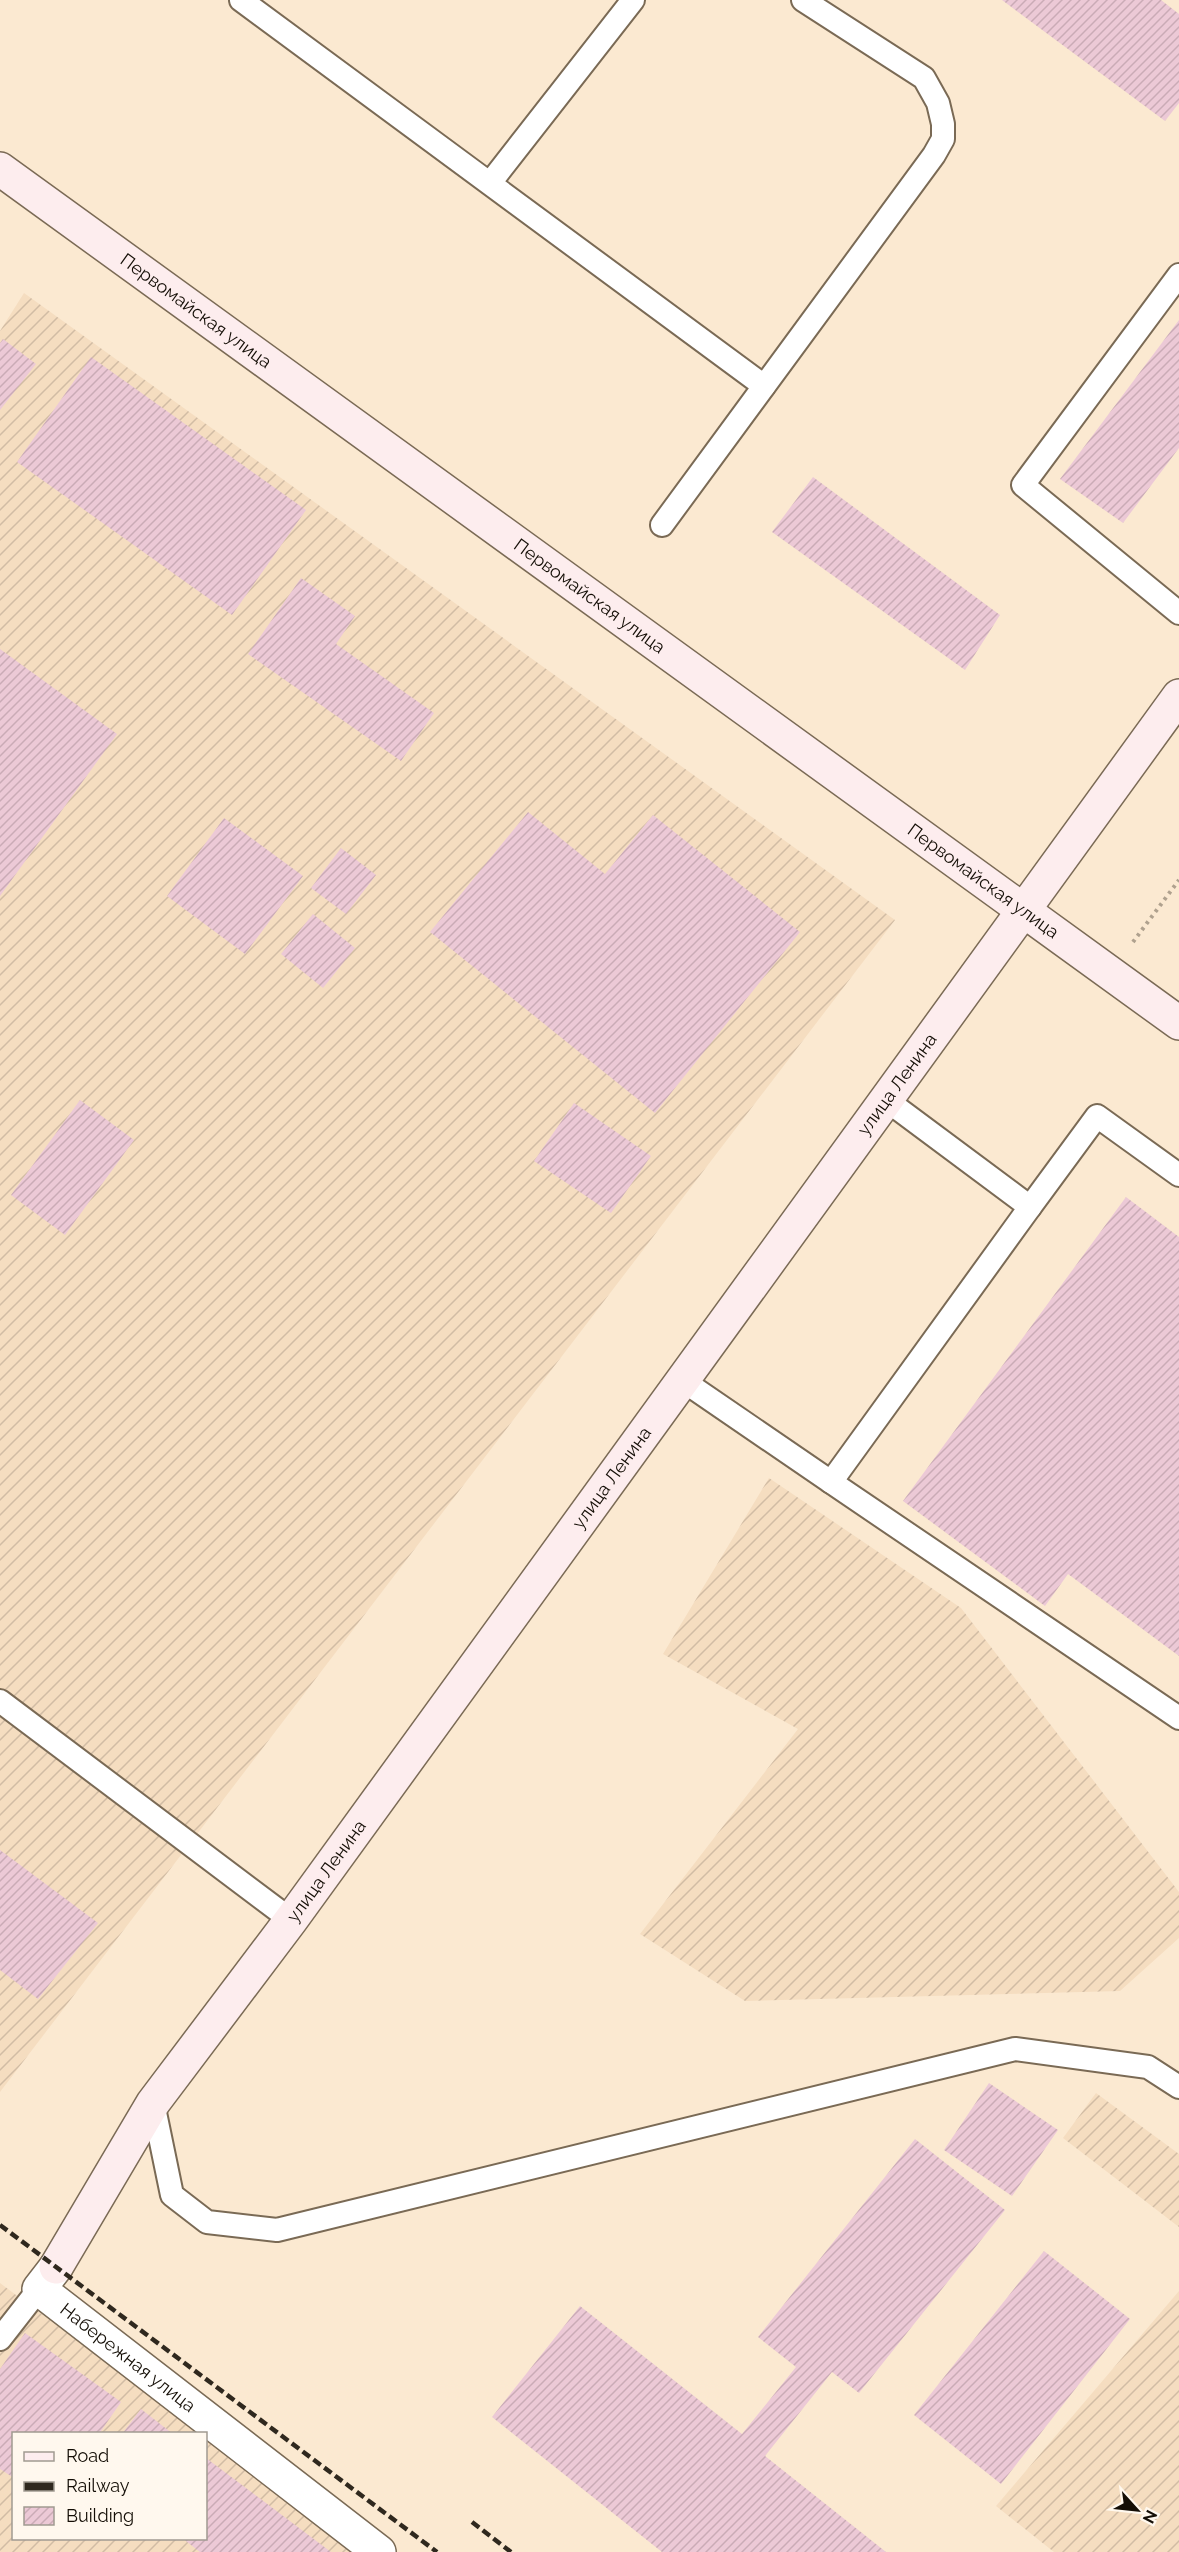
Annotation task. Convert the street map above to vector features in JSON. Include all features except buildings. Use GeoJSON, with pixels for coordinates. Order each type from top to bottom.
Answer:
{"type":"FeatureCollection","features":[{"type":"Feature","properties":{"kind":"street","name":"Первомайская улица"},"geometry":{"type":"LineString","coordinates":[[0,169],[1111,971],[1179,1023]]}},
{"type":"Feature","properties":{"kind":"street","name":"улица Ленина"},"geometry":{"type":"LineString","coordinates":[[47,2278],[153,2103],[291,1920],[1179,696]]}},
{"type":"Feature","properties":{"kind":"street","name":"Набережная улица"},"geometry":{"type":"LineString","coordinates":[[47,2278],[379,2552]]}},
{"type":"Feature","properties":{"kind":"lane"},"geometry":{"type":"LineString","coordinates":[[241,0],[764,386]]}},
{"type":"Feature","properties":{"kind":"lane"},"geometry":{"type":"LineString","coordinates":[[490,183],[633,0]]}},
{"type":"Feature","properties":{"kind":"lane"},"geometry":{"type":"LineString","coordinates":[[662,525],[934,155],[943,139],[944,124],[938,103],[924,78],[803,0]]}},
{"type":"Feature","properties":{"kind":"lane"},"geometry":{"type":"LineString","coordinates":[[1179,275],[1023,485],[1179,613]]}},
{"type":"Feature","properties":{"kind":"lane"},"geometry":{"type":"LineString","coordinates":[[885,1099],[1030,1207]]}},
{"type":"Feature","properties":{"kind":"lane"},"geometry":{"type":"LineString","coordinates":[[831,1482],[1096,1116],[1179,1175]]}},
{"type":"Feature","properties":{"kind":"lane"},"geometry":{"type":"LineString","coordinates":[[682,1380],[1179,1718]]}},
{"type":"Feature","properties":{"kind":"lane"},"geometry":{"type":"LineString","coordinates":[[0,1701],[291,1920]]}},
{"type":"Feature","properties":{"kind":"lane"},"geometry":{"type":"LineString","coordinates":[[153,2103],[172,2196],[207,2222],[277,2230],[1015,2049],[1148,2067],[1179,2087]]}},
{"type":"Feature","properties":{"kind":"lane"},"geometry":{"type":"LineString","coordinates":[[0,2339],[47,2278]]}},
{"type":"Feature","properties":{"kind":"path"},"geometry":{"type":"LineString","coordinates":[[1111,971],[1179,880]]}},
{"type":"Feature","properties":{"kind":"shaded area"},"geometry":{"type":"Polygon","coordinates":[[[24,293],[895,920],[0,2092],[0,331],[24,293]]]}},
{"type":"Feature","properties":{"kind":"shaded area"},"geometry":{"type":"Polygon","coordinates":[[[769,1478],[961,1608],[1179,1892],[1179,1938],[1120,1991],[745,2001],[640,1934],[798,1729],[663,1654],[769,1478]]]}},
{"type":"Feature","properties":{"kind":"shaded area"},"geometry":{"type":"Polygon","coordinates":[[[1096,2093],[1179,2154],[1179,2227],[1063,2138],[1096,2093]]]}},
{"type":"Feature","properties":{"kind":"shaded area"},"geometry":{"type":"Polygon","coordinates":[[[0,2283],[199,2432],[12,2432],[12,2540],[207,2540],[207,2439],[357,2552],[0,2552],[0,2283]]]}},
{"type":"Feature","properties":{"kind":"shaded area"},"geometry":{"type":"Polygon","coordinates":[[[1179,2291],[1179,2552],[1054,2552],[996,2506],[1179,2291]]]}},
{"type":"Feature","properties":{"kind":"railway"},"geometry":{"type":"LineString","coordinates":[[0,2225],[437,2552]]}},
{"type":"Feature","properties":{"kind":"railway"},"geometry":{"type":"LineString","coordinates":[[472,2522],[511,2552]]}}]}
